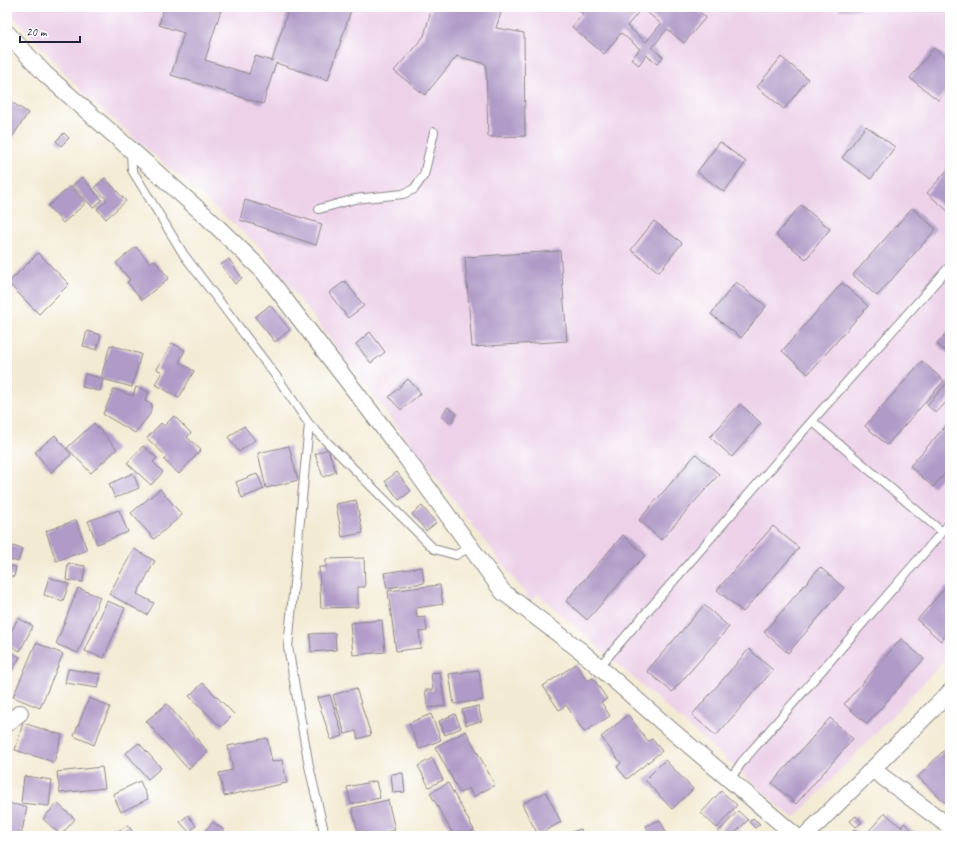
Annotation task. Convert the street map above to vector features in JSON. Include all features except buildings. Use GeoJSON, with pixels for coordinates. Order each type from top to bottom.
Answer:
{"type":"FeatureCollection","features":[{"type":"Feature","properties":{"kind":"street"},"geometry":{"type":"LineString","coordinates":[[7,33],[44,74],[207,217],[263,271],[407,459],[503,592],[581,652],[670,730],[796,836]]}},
{"type":"Feature","properties":{"kind":"street"},"geometry":{"type":"LineString","coordinates":[[805,836],[950,692]]}},
{"type":"Feature","properties":{"kind":"street"},"geometry":{"type":"LineString","coordinates":[[7,724],[20,714]]}},
{"type":"Feature","properties":{"kind":"street"},"geometry":{"type":"LineString","coordinates":[[872,769],[950,827]]}},
{"type":"Feature","properties":{"kind":"lane"},"geometry":{"type":"LineString","coordinates":[[319,209],[355,199],[403,194],[414,189],[424,176],[434,132]]}},
{"type":"Feature","properties":{"kind":"lane"},"geometry":{"type":"LineString","coordinates":[[131,151],[132,170],[184,255],[279,380],[309,424],[434,549],[456,555],[470,547]]}},
{"type":"Feature","properties":{"kind":"lane"},"geometry":{"type":"LineString","coordinates":[[599,667],[812,421],[950,266]]}},
{"type":"Feature","properties":{"kind":"lane"},"geometry":{"type":"LineString","coordinates":[[812,421],[942,532]]}},
{"type":"Feature","properties":{"kind":"lane"},"geometry":{"type":"LineString","coordinates":[[309,424],[288,647],[308,766],[325,836]]}},
{"type":"Feature","properties":{"kind":"lane"},"geometry":{"type":"LineString","coordinates":[[730,779],[742,762],[950,523]]}},
{"type":"Feature","properties":{"kind":"shaded area"},"geometry":{"type":"Polygon","coordinates":[[[7,7],[950,7],[950,655],[794,819],[538,594],[531,601],[258,245],[84,94],[7,9],[7,7]]]}}]}
